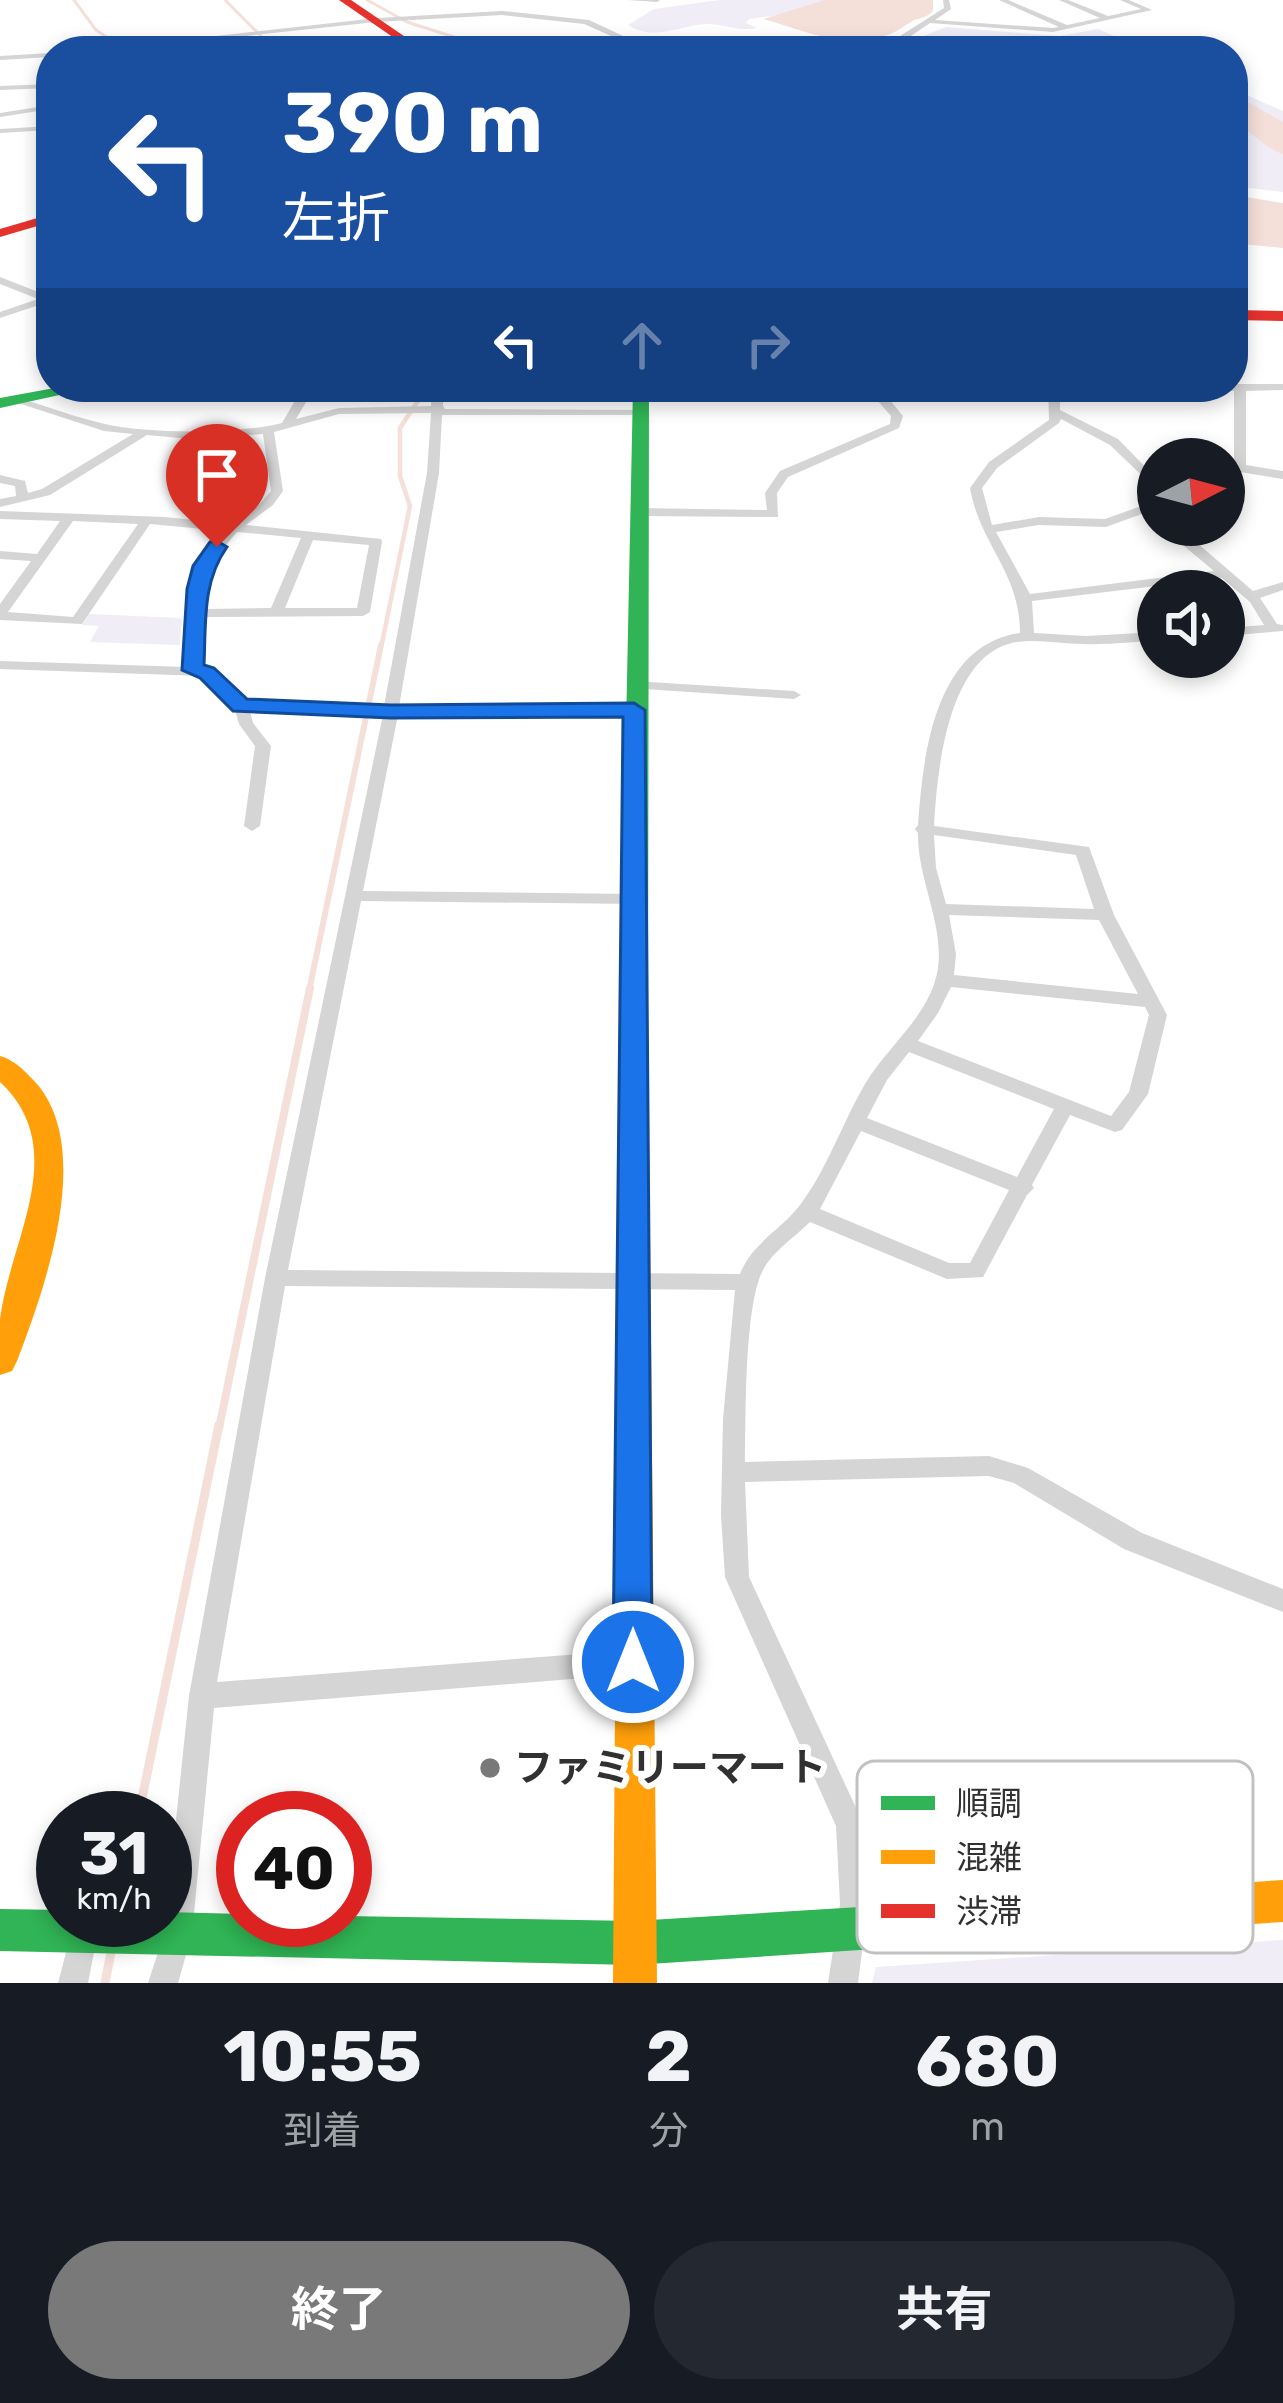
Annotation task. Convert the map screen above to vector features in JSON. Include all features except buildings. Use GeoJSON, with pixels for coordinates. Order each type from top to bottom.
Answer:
{"type":"FeatureCollection","features":[{"type":"Feature","properties":{"kind":"street"},"geometry":{"type":"LineString","coordinates":[[344,0],[384,20],[403,36]]}},
{"type":"Feature","properties":{"kind":"street"},"geometry":{"type":"LineString","coordinates":[[631,0],[657,0]]}},
{"type":"Feature","properties":{"kind":"street"},"geometry":{"type":"LineString","coordinates":[[901,36],[933,22],[951,5],[946,0]]}},
{"type":"Feature","properties":{"kind":"street"},"geometry":{"type":"LineString","coordinates":[[1002,0],[1069,28]]}},
{"type":"Feature","properties":{"kind":"street"},"geometry":{"type":"LineString","coordinates":[[1062,0],[1109,20]]}},
{"type":"Feature","properties":{"kind":"street"},"geometry":{"type":"LineString","coordinates":[[933,22],[1069,28],[1148,10],[1123,0]]}},
{"type":"Feature","properties":{"kind":"street"},"geometry":{"type":"LineString","coordinates":[[486,1],[586,22],[617,36]]}},
{"type":"Feature","properties":{"kind":"street"},"geometry":{"type":"LineString","coordinates":[[230,36],[408,17],[502,13],[564,18]]}},
{"type":"Feature","properties":{"kind":"street"},"geometry":{"type":"LineString","coordinates":[[6,63],[36,58]]}},
{"type":"Feature","properties":{"kind":"street"},"geometry":{"type":"LineString","coordinates":[[0,88],[36,87]]}},
{"type":"Feature","properties":{"kind":"street"},"geometry":{"type":"LineString","coordinates":[[0,115],[36,109]]}},
{"type":"Feature","properties":{"kind":"street"},"geometry":{"type":"LineString","coordinates":[[0,131],[36,129]]}},
{"type":"Feature","properties":{"kind":"street"},"geometry":{"type":"LineString","coordinates":[[0,233],[36,222]]}},
{"type":"Feature","properties":{"kind":"street"},"geometry":{"type":"LineString","coordinates":[[0,280],[36,294]]}},
{"type":"Feature","properties":{"kind":"street"},"geometry":{"type":"LineString","coordinates":[[0,315],[36,303]]}},
{"type":"Feature","properties":{"kind":"street"},"geometry":{"type":"LineString","coordinates":[[1248,315],[1283,316]]}},
{"type":"Feature","properties":{"kind":"street"},"geometry":{"type":"LineString","coordinates":[[1248,387],[1283,387]]}},
{"type":"Feature","properties":{"kind":"street"},"geometry":{"type":"LineString","coordinates":[[286,425],[300,402]]}},
{"type":"Feature","properties":{"kind":"street"},"geometry":{"type":"LineString","coordinates":[[189,1791],[276,1278],[357,896],[439,402]]}},
{"type":"Feature","properties":{"kind":"street"},"geometry":{"type":"LineString","coordinates":[[10,403],[81,424],[143,434],[268,430],[339,411],[603,402]]}},
{"type":"Feature","properties":{"kind":"street"},"geometry":{"type":"LineString","coordinates":[[635,1983],[634,698],[640,402]]}},
{"type":"Feature","properties":{"kind":"street"},"geometry":{"type":"LineString","coordinates":[[638,512],[774,514],[771,493],[784,474],[895,426],[897,416],[885,402]]}},
{"type":"Feature","properties":{"kind":"street"},"geometry":{"type":"LineString","coordinates":[[1027,633],[1027,598],[979,517],[976,488],[993,465],[1046,432],[1058,413],[1056,402]]}},
{"type":"Feature","properties":{"kind":"street"},"geometry":{"type":"LineString","coordinates":[[1240,402],[1240,468],[1283,475]]}},
{"type":"Feature","properties":{"kind":"street"},"geometry":{"type":"LineString","coordinates":[[1058,413],[1114,442],[1137,466]]}},
{"type":"Feature","properties":{"kind":"street"},"geometry":{"type":"LineString","coordinates":[[193,670],[203,566],[234,528],[274,499],[276,478],[268,430]]}},
{"type":"Feature","properties":{"kind":"street"},"geometry":{"type":"LineString","coordinates":[[0,503],[73,479],[143,434]]}},
{"type":"Feature","properties":{"kind":"street"},"geometry":{"type":"LineString","coordinates":[[0,479],[21,484],[22,498]]}},
{"type":"Feature","properties":{"kind":"street"},"geometry":{"type":"LineString","coordinates":[[986,530],[1040,521],[1106,523],[1137,512]]}},
{"type":"Feature","properties":{"kind":"street"},"geometry":{"type":"LineString","coordinates":[[0,515],[146,521],[376,542],[363,613],[195,613]]}},
{"type":"Feature","properties":{"kind":"street"},"geometry":{"type":"LineString","coordinates":[[0,615],[69,518]]}},
{"type":"Feature","properties":{"kind":"street"},"geometry":{"type":"LineString","coordinates":[[0,615],[77,621],[146,521]]}},
{"type":"Feature","properties":{"kind":"street"},"geometry":{"type":"LineString","coordinates":[[276,613],[308,537]]}},
{"type":"Feature","properties":{"kind":"street"},"geometry":{"type":"LineString","coordinates":[[1192,546],[1220,570]]}},
{"type":"Feature","properties":{"kind":"street"},"geometry":{"type":"LineString","coordinates":[[0,555],[40,558]]}},
{"type":"Feature","properties":{"kind":"street"},"geometry":{"type":"LineString","coordinates":[[1027,598],[1137,585]]}},
{"type":"Feature","properties":{"kind":"street"},"geometry":{"type":"LineString","coordinates":[[1250,596],[1283,586]]}},
{"type":"Feature","properties":{"kind":"street"},"geometry":{"type":"LineString","coordinates":[[1245,592],[1278,628]]}},
{"type":"Feature","properties":{"kind":"street"},"geometry":{"type":"LineString","coordinates":[[1245,630],[1278,628]]}},
{"type":"Feature","properties":{"kind":"street"},"geometry":{"type":"LineString","coordinates":[[857,1864],[850,1825],[737,1577],[733,1472],[747,1282],[766,1248],[806,1212],[874,1085],[908,1044],[945,980],[942,909],[928,871],[923,829],[953,688],[1007,638],[1027,633],[1070,640],[1137,637]]}},
{"type":"Feature","properties":{"kind":"street"},"geometry":{"type":"LineString","coordinates":[[0,665],[207,672],[241,706],[246,724],[263,746],[253,826]]}},
{"type":"Feature","properties":{"kind":"street"},"geometry":{"type":"LineString","coordinates":[[241,706],[386,711],[794,695]]}},
{"type":"Feature","properties":{"kind":"street"},"geometry":{"type":"LineString","coordinates":[[908,1044],[1115,1125],[1138,1094],[1158,1015],[1106,915],[1083,851],[923,829]]}},
{"type":"Feature","properties":{"kind":"street"},"geometry":{"type":"LineString","coordinates":[[357,896],[636,899]]}},
{"type":"Feature","properties":{"kind":"street"},"geometry":{"type":"LineString","coordinates":[[942,909],[1106,915]]}},
{"type":"Feature","properties":{"kind":"street"},"geometry":{"type":"LineString","coordinates":[[945,980],[1152,1002]]}},
{"type":"Feature","properties":{"kind":"street"},"geometry":{"type":"LineString","coordinates":[[0,1066],[34,1101],[47,1132],[23,1303],[4,1346]]}},
{"type":"Feature","properties":{"kind":"street"},"geometry":{"type":"LineString","coordinates":[[806,1212],[947,1270],[976,1271],[1065,1106]]}},
{"type":"Feature","properties":{"kind":"street"},"geometry":{"type":"LineString","coordinates":[[858,1121],[1024,1188]]}},
{"type":"Feature","properties":{"kind":"street"},"geometry":{"type":"LineString","coordinates":[[276,1278],[747,1282]]}},
{"type":"Feature","properties":{"kind":"street"},"geometry":{"type":"LineString","coordinates":[[733,1472],[989,1466],[1020,1475],[1133,1541],[1283,1601]]}},
{"type":"Feature","properties":{"kind":"street"},"geometry":{"type":"LineString","coordinates":[[202,1696],[633,1662]]}},
{"type":"Feature","properties":{"kind":"street"},"geometry":{"type":"LineString","coordinates":[[843,1983],[857,1884]]}},
{"type":"Feature","properties":{"kind":"street"},"geometry":{"type":"LineString","coordinates":[[1253,1903],[1283,1901]]}},
{"type":"Feature","properties":{"kind":"street"},"geometry":{"type":"LineString","coordinates":[[0,1930],[36,1931]]}},
{"type":"Feature","properties":{"kind":"street"},"geometry":{"type":"LineString","coordinates":[[192,1934],[634,1943],[857,1931]]}},
{"type":"Feature","properties":{"kind":"street"},"geometry":{"type":"LineString","coordinates":[[73,1983],[81,1947]]}},
{"type":"Feature","properties":{"kind":"street"},"geometry":{"type":"LineString","coordinates":[[163,1983],[168,1947]]}},
{"type":"Feature","properties":{"kind":"shaded area"},"geometry":{"type":"Polygon","coordinates":[[[720,0],[825,0],[799,12],[749,19],[746,23],[757,28],[750,29],[707,24],[647,32],[628,25],[654,9],[720,0]]]}},
{"type":"Feature","properties":{"kind":"shaded area"},"geometry":{"type":"Polygon","coordinates":[[[825,0],[933,0],[933,11],[927,16],[882,36],[820,36],[763,19],[825,0]]]}},
{"type":"Feature","properties":{"kind":"shaded area"},"geometry":{"type":"Polygon","coordinates":[[[946,27],[1060,36],[924,36],[946,27]]]}},
{"type":"Feature","properties":{"kind":"shaded area"},"geometry":{"type":"Polygon","coordinates":[[[1098,29],[1114,36],[1060,36],[1098,29]]]}},
{"type":"Feature","properties":{"kind":"shaded area"},"geometry":{"type":"Polygon","coordinates":[[[1248,96],[1283,111],[1283,192],[1248,188],[1248,96]]]}},
{"type":"Feature","properties":{"kind":"shaded area"},"geometry":{"type":"Polygon","coordinates":[[[1248,102],[1283,122],[1283,154],[1248,132],[1248,102]]]}},
{"type":"Feature","properties":{"kind":"shaded area"},"geometry":{"type":"Polygon","coordinates":[[[1248,197],[1283,203],[1283,248],[1248,244],[1248,197]]]}},
{"type":"Feature","properties":{"kind":"shaded area"},"geometry":{"type":"Polygon","coordinates":[[[89,614],[182,618],[180,645],[90,642],[99,626],[82,625],[89,614]]]}},
{"type":"Feature","properties":{"kind":"shaded area"},"geometry":{"type":"Polygon","coordinates":[[[1283,1940],[1283,1983],[872,1983],[876,1967],[1087,1953],[1253,1953],[1253,1942],[1283,1940]]]}},
{"type":"Feature","properties":{"kind":"waterway"},"geometry":{"type":"LineString","coordinates":[[74,0],[105,36]]}},
{"type":"Feature","properties":{"kind":"waterway"},"geometry":{"type":"LineString","coordinates":[[225,0],[261,36]]}},
{"type":"Feature","properties":{"kind":"waterway"},"geometry":{"type":"LineString","coordinates":[[367,0],[407,22],[451,36]]}},
{"type":"Feature","properties":{"kind":"waterway"},"geometry":{"type":"LineString","coordinates":[[381,648],[410,506],[400,476],[400,428],[417,402]]}},
{"type":"Feature","properties":{"kind":"waterway"},"geometry":{"type":"LineString","coordinates":[[309,991],[381,645]]}},
{"type":"Feature","properties":{"kind":"waterway"},"geometry":{"type":"LineString","coordinates":[[219,1428],[310,988]]}},
{"type":"Feature","properties":{"kind":"waterway"},"geometry":{"type":"LineString","coordinates":[[144,1791],[219,1425]]}},
{"type":"Feature","properties":{"kind":"waterway"},"geometry":{"type":"LineString","coordinates":[[105,1983],[112,1947]]}},
{"type":"Feature","properties":{"kind":"traffic: fast"},"geometry":{"type":"LineString","coordinates":[[0,403],[36,396]]}},
{"type":"Feature","properties":{"kind":"traffic: fast"},"geometry":{"type":"LineString","coordinates":[[634,1021],[641,402]]}},
{"type":"Feature","properties":{"kind":"traffic: fast"},"geometry":{"type":"LineString","coordinates":[[0,1930],[634,1943],[857,1929]]}},
{"type":"Feature","properties":{"kind":"traffic: slow"},"geometry":{"type":"LineString","coordinates":[[634,1021],[635,1983]]}},
{"type":"Feature","properties":{"kind":"traffic: slow"},"geometry":{"type":"LineString","coordinates":[[0,1066],[38,1107],[48,1148],[36,1244],[0,1361]]}},
{"type":"Feature","properties":{"kind":"traffic: slow"},"geometry":{"type":"LineString","coordinates":[[1253,1903],[1283,1901]]}},
{"type":"Feature","properties":{"kind":"traffic: jam"},"geometry":{"type":"LineString","coordinates":[[344,0],[398,36]]}},
{"type":"Feature","properties":{"kind":"traffic: jam"},"geometry":{"type":"LineString","coordinates":[[0,233],[36,222]]}},
{"type":"Feature","properties":{"kind":"traffic: jam"},"geometry":{"type":"LineString","coordinates":[[1248,315],[1283,316]]}},
{"type":"Feature","properties":{"kind":"place","name":"ファミリーマート"},"geometry":{"type":"Point","coordinates":[490,1768]}},
{"type":"Feature","properties":{"kind":"route"},"geometry":{"type":"LineString","coordinates":[[217,547],[203,566],[198,589],[193,670],[207,672],[241,706],[634,710],[633,1662]]}}]}
